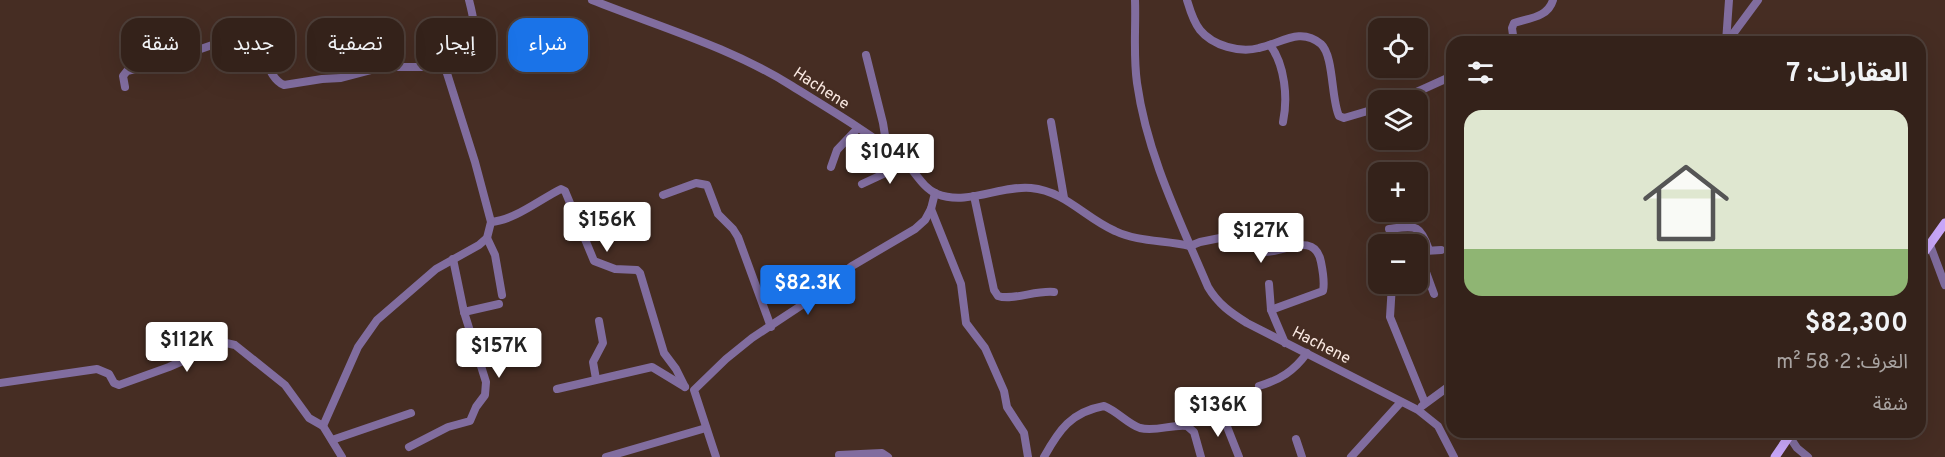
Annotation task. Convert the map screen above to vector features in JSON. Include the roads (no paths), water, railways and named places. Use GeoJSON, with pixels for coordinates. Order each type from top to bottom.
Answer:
{"type":"FeatureCollection","features":[{"type":"Feature","properties":{"kind":"main road"},"geometry":{"type":"LineString","coordinates":[[1926,250],[1945,223]]}},
{"type":"Feature","properties":{"kind":"main road"},"geometry":{"type":"LineString","coordinates":[[1775,457],[1786,438]]}},
{"type":"Feature","properties":{"kind":"street"},"geometry":{"type":"LineString","coordinates":[[469,0],[474,18]]}},
{"type":"Feature","properties":{"kind":"street","name":"Hachene"},"geometry":{"type":"LineString","coordinates":[[592,0],[733,54],[791,86],[887,148],[907,163],[935,194]]}},
{"type":"Feature","properties":{"kind":"street","name":"Hachene"},"geometry":{"type":"LineString","coordinates":[[1135,0],[1135,68],[1145,127],[1154,156],[1208,287],[1222,306],[1247,323],[1418,410],[1438,426],[1454,457]]}},
{"type":"Feature","properties":{"kind":"street"},"geometry":{"type":"LineString","coordinates":[[1187,0],[1200,30],[1209,38],[1233,49],[1258,49],[1284,38],[1297,37],[1321,44],[1327,56],[1337,114],[1341,117],[1368,110]]}},
{"type":"Feature","properties":{"kind":"street"},"geometry":{"type":"LineString","coordinates":[[1513,36],[1514,23],[1544,14],[1549,10],[1553,0]]}},
{"type":"Feature","properties":{"kind":"street"},"geometry":{"type":"LineString","coordinates":[[1726,36],[1729,0]]}},
{"type":"Feature","properties":{"kind":"street"},"geometry":{"type":"LineString","coordinates":[[1731,36],[1758,0]]}},
{"type":"Feature","properties":{"kind":"street"},"geometry":{"type":"LineString","coordinates":[[125,87],[123,76],[127,71],[163,62],[247,33],[254,38],[276,80],[284,85],[341,78],[383,67],[416,67]]}},
{"type":"Feature","properties":{"kind":"street"},"geometry":{"type":"LineString","coordinates":[[1270,45],[1278,55],[1281,69],[1286,106],[1283,122]]}},
{"type":"Feature","properties":{"kind":"street"},"geometry":{"type":"LineString","coordinates":[[866,55],[887,148]]}},
{"type":"Feature","properties":{"kind":"street"},"geometry":{"type":"LineString","coordinates":[[323,426],[332,402],[366,334],[377,320],[435,269],[483,243],[487,238],[491,222],[447,72]]}},
{"type":"Feature","properties":{"kind":"street"},"geometry":{"type":"LineString","coordinates":[[1421,90],[1446,79]]}},
{"type":"Feature","properties":{"kind":"street"},"geometry":{"type":"LineString","coordinates":[[1051,122],[1064,198]]}},
{"type":"Feature","properties":{"kind":"street"},"geometry":{"type":"LineString","coordinates":[[831,167],[837,150],[857,129]]}},
{"type":"Feature","properties":{"kind":"street"},"geometry":{"type":"LineString","coordinates":[[862,184],[907,163]]}},
{"type":"Feature","properties":{"kind":"street"},"geometry":{"type":"LineString","coordinates":[[663,195],[696,183],[707,185],[718,214],[738,237],[771,327]]}},
{"type":"Feature","properties":{"kind":"street"},"geometry":{"type":"LineString","coordinates":[[694,390],[739,348],[852,266],[915,229],[925,220],[935,194],[974,195],[1024,187],[1048,191],[1064,198],[1102,225],[1123,235],[1190,246],[1245,234],[1260,250],[1265,252],[1294,245],[1314,248],[1322,263],[1323,291],[1271,310]]}},
{"type":"Feature","properties":{"kind":"street"},"geometry":{"type":"LineString","coordinates":[[491,222],[508,217],[561,189],[565,190],[594,261],[615,269],[637,270],[640,273],[666,358],[676,369],[684,387]]}},
{"type":"Feature","properties":{"kind":"street"},"geometry":{"type":"LineString","coordinates":[[974,195],[994,290],[998,296],[1004,298],[1040,291],[1054,292]]}},
{"type":"Feature","properties":{"kind":"street"},"geometry":{"type":"LineString","coordinates":[[931,208],[960,284],[966,323],[985,348],[1004,391],[1007,407],[1024,433],[1028,457]]}},
{"type":"Feature","properties":{"kind":"street"},"geometry":{"type":"LineString","coordinates":[[1389,229],[1413,227],[1419,229],[1425,237],[1429,250],[1441,250]]}},
{"type":"Feature","properties":{"kind":"street"},"geometry":{"type":"LineString","coordinates":[[464,312],[501,299],[495,255],[487,238]]}},
{"type":"Feature","properties":{"kind":"street"},"geometry":{"type":"LineString","coordinates":[[1930,244],[1945,285]]}},
{"type":"Feature","properties":{"kind":"street"},"geometry":{"type":"LineString","coordinates":[[409,447],[448,427],[470,421],[485,395],[486,382],[464,312],[453,259]]}},
{"type":"Feature","properties":{"kind":"street"},"geometry":{"type":"LineString","coordinates":[[1428,279],[1434,294]]}},
{"type":"Feature","properties":{"kind":"street"},"geometry":{"type":"LineString","coordinates":[[1269,285],[1271,310],[1285,343]]}},
{"type":"Feature","properties":{"kind":"street"},"geometry":{"type":"LineString","coordinates":[[1391,294],[1390,317],[1425,403]]}},
{"type":"Feature","properties":{"kind":"street"},"geometry":{"type":"LineString","coordinates":[[596,379],[593,362],[603,343],[599,321]]}},
{"type":"Feature","properties":{"kind":"street"},"geometry":{"type":"LineString","coordinates":[[0,383],[97,369],[109,374],[114,383],[119,385],[226,343],[235,345],[285,385],[309,418],[323,426],[342,457]]}},
{"type":"Feature","properties":{"kind":"street"},"geometry":{"type":"LineString","coordinates":[[1259,386],[1284,377],[1300,363],[1307,353]]}},
{"type":"Feature","properties":{"kind":"street"},"geometry":{"type":"LineString","coordinates":[[557,389],[652,367],[684,387],[694,390]]}},
{"type":"Feature","properties":{"kind":"street"},"geometry":{"type":"LineString","coordinates":[[1418,410],[1446,388]]}},
{"type":"Feature","properties":{"kind":"street"},"geometry":{"type":"LineString","coordinates":[[694,390],[716,457]]}},
{"type":"Feature","properties":{"kind":"street"},"geometry":{"type":"LineString","coordinates":[[1351,457],[1401,402]]}},
{"type":"Feature","properties":{"kind":"street"},"geometry":{"type":"LineString","coordinates":[[1044,457],[1062,427],[1077,416],[1104,406],[1139,428],[1188,426],[1194,432],[1201,457]]}},
{"type":"Feature","properties":{"kind":"street"},"geometry":{"type":"LineString","coordinates":[[1220,410],[1239,457]]}},
{"type":"Feature","properties":{"kind":"street"},"geometry":{"type":"LineString","coordinates":[[332,440],[411,413]]}},
{"type":"Feature","properties":{"kind":"street"},"geometry":{"type":"LineString","coordinates":[[606,457],[706,428]]}},
{"type":"Feature","properties":{"kind":"street"},"geometry":{"type":"LineString","coordinates":[[1792,438],[1797,448],[1808,457]]}},
{"type":"Feature","properties":{"kind":"street"},"geometry":{"type":"LineString","coordinates":[[1296,439],[1302,457]]}},
{"type":"Feature","properties":{"kind":"street"},"geometry":{"type":"LineString","coordinates":[[839,455],[882,453],[888,457]]}}]}
